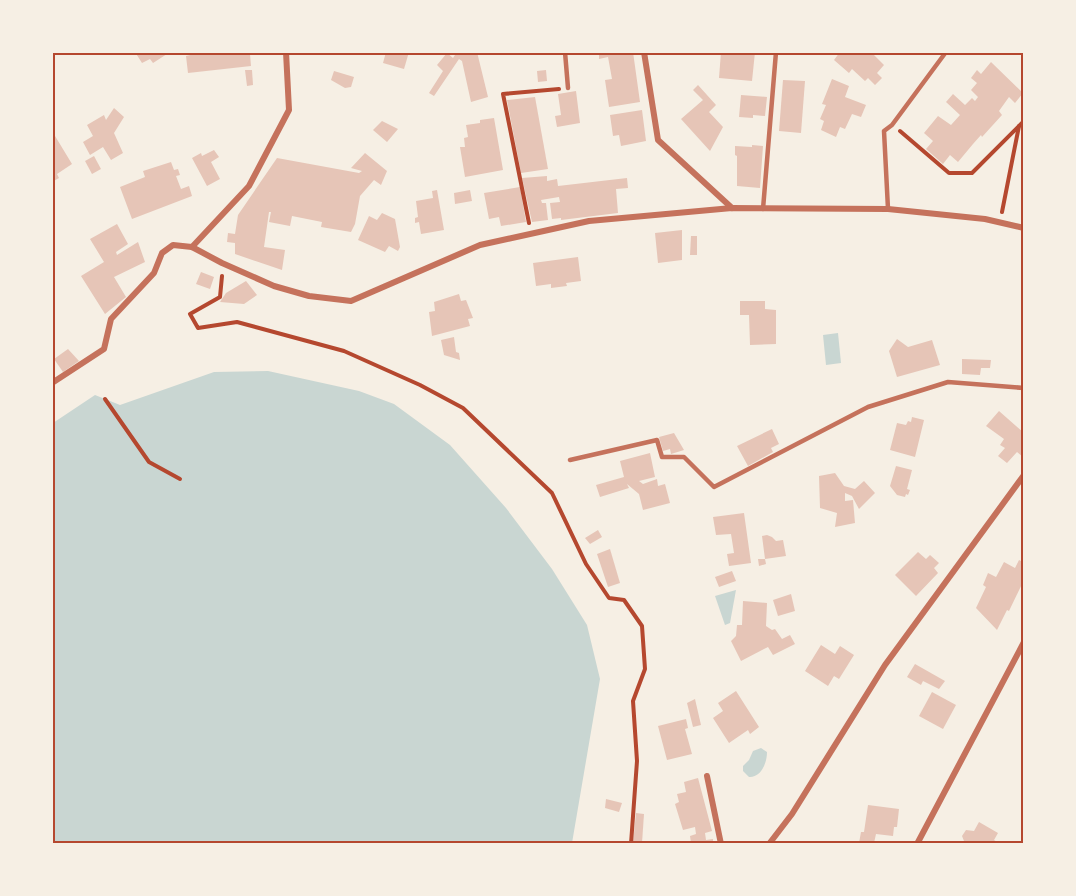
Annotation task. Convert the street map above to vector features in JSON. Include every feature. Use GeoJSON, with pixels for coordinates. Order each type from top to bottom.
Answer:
{"type":"FeatureCollection","features":[{"type":"Feature","properties":{"kind":"street"},"geometry":{"type":"LineString","coordinates":[[192,247],[249,186],[289,111],[286,52]]}},
{"type":"Feature","properties":{"kind":"street"},"geometry":{"type":"LineString","coordinates":[[644,52],[658,140],[732,208]]}},
{"type":"Feature","properties":{"kind":"street"},"geometry":{"type":"LineString","coordinates":[[52,383],[104,349],[111,319],[154,273],[162,253],[173,244],[192,247],[222,263],[283,288],[309,296],[351,301],[480,245],[589,221],[732,208],[888,209],[986,219],[1023,228]]}},
{"type":"Feature","properties":{"kind":"street"},"geometry":{"type":"LineString","coordinates":[[769,843],[792,814],[885,665],[1023,475]]}},
{"type":"Feature","properties":{"kind":"street"},"geometry":{"type":"LineString","coordinates":[[917,843],[1023,642]]}},
{"type":"Feature","properties":{"kind":"street"},"geometry":{"type":"LineString","coordinates":[[707,776],[721,843]]}},
{"type":"Feature","properties":{"kind":"lane"},"geometry":{"type":"LineString","coordinates":[[565,52],[568,88]]}},
{"type":"Feature","properties":{"kind":"lane"},"geometry":{"type":"LineString","coordinates":[[763,209],[776,52]]}},
{"type":"Feature","properties":{"kind":"lane"},"geometry":{"type":"LineString","coordinates":[[888,209],[884,131],[892,125],[946,52]]}},
{"type":"Feature","properties":{"kind":"lane"},"geometry":{"type":"LineString","coordinates":[[570,460],[657,440],[662,457],[684,457],[714,487],[868,407],[948,382],[1023,388]]}},
{"type":"Feature","properties":{"kind":"path"},"geometry":{"type":"LineString","coordinates":[[531,232],[503,94],[568,88]]}},
{"type":"Feature","properties":{"kind":"path"},"geometry":{"type":"LineString","coordinates":[[892,125],[949,173],[972,173],[1022,123]]}},
{"type":"Feature","properties":{"kind":"path"},"geometry":{"type":"LineString","coordinates":[[1000,223],[1022,123]]}},
{"type":"Feature","properties":{"kind":"path"},"geometry":{"type":"LineString","coordinates":[[222,263],[220,297],[190,314],[198,328],[237,322],[344,351],[420,385],[463,408],[552,493],[586,564],[609,598],[624,600],[642,627],[645,669],[633,701],[638,761],[631,843]]}},
{"type":"Feature","properties":{"kind":"path"},"geometry":{"type":"LineString","coordinates":[[105,399],[149,462],[180,479]]}},
{"type":"Feature","properties":{"kind":"shaded area"},"geometry":{"type":"Polygon","coordinates":[[[838,333],[841,363],[826,365],[823,335],[838,333]]]}},
{"type":"Feature","properties":{"kind":"shaded area"},"geometry":{"type":"Polygon","coordinates":[[[268,371],[359,391],[394,404],[450,445],[506,508],[552,569],[587,625],[600,679],[572,843],[53,844],[53,423],[95,395],[120,405],[214,372],[268,371]]]}},
{"type":"Feature","properties":{"kind":"shaded area"},"geometry":{"type":"Polygon","coordinates":[[[736,590],[730,623],[725,625],[715,596],[736,590]]]}},
{"type":"Feature","properties":{"kind":"shaded area"},"geometry":{"type":"Polygon","coordinates":[[[761,748],[767,752],[766,761],[757,775],[749,777],[743,771],[743,766],[753,751],[761,748]]]}},
{"type":"Feature","properties":{"kind":"building"},"geometry":{"type":"Polygon","coordinates":[[[135,52],[166,52],[167,54],[153,63],[150,59],[142,63],[135,52]]]}},
{"type":"Feature","properties":{"kind":"building"},"geometry":{"type":"Polygon","coordinates":[[[204,52],[245,52],[245,54],[250,54],[251,66],[188,73],[186,56],[204,52]]]}},
{"type":"Feature","properties":{"kind":"building"},"geometry":{"type":"Polygon","coordinates":[[[386,52],[409,52],[404,69],[383,63],[386,52]]]}},
{"type":"Feature","properties":{"kind":"building"},"geometry":{"type":"Polygon","coordinates":[[[477,52],[488,97],[471,102],[462,61],[459,59],[434,96],[429,93],[443,71],[437,65],[447,53],[453,58],[455,55],[477,52]]]}},
{"type":"Feature","properties":{"kind":"building"},"geometry":{"type":"Polygon","coordinates":[[[599,52],[633,52],[640,102],[609,107],[605,80],[612,79],[608,57],[599,59],[599,52]]]}},
{"type":"Feature","properties":{"kind":"building"},"geometry":{"type":"Polygon","coordinates":[[[721,52],[755,52],[752,81],[719,78],[721,52]]]}},
{"type":"Feature","properties":{"kind":"building"},"geometry":{"type":"Polygon","coordinates":[[[840,52],[871,52],[884,65],[877,73],[882,78],[875,85],[868,78],[865,81],[852,69],[849,73],[834,60],[840,52]]]}},
{"type":"Feature","properties":{"kind":"building"},"geometry":{"type":"Polygon","coordinates":[[[991,62],[1023,93],[1015,103],[1009,97],[999,111],[1002,115],[958,162],[950,155],[943,164],[926,149],[933,141],[924,133],[938,116],[951,125],[960,115],[946,102],[953,94],[965,105],[972,98],[975,101],[978,97],[971,90],[977,83],[971,78],[977,70],[981,74],[991,62]]]}},
{"type":"Feature","properties":{"kind":"building"},"geometry":{"type":"Polygon","coordinates":[[[245,70],[252,70],[253,85],[247,86],[245,70]]]}},
{"type":"Feature","properties":{"kind":"building"},"geometry":{"type":"Polygon","coordinates":[[[546,70],[547,81],[538,82],[537,71],[546,70]]]}},
{"type":"Feature","properties":{"kind":"building"},"geometry":{"type":"Polygon","coordinates":[[[334,71],[354,77],[351,87],[345,88],[331,80],[334,71]]]}},
{"type":"Feature","properties":{"kind":"building"},"geometry":{"type":"Polygon","coordinates":[[[832,79],[849,86],[845,97],[866,105],[861,117],[852,114],[845,129],[840,127],[836,137],[821,130],[824,121],[820,119],[826,105],[822,104],[832,79]]]}},
{"type":"Feature","properties":{"kind":"building"},"geometry":{"type":"Polygon","coordinates":[[[783,80],[805,81],[801,133],[779,131],[783,80]]]}},
{"type":"Feature","properties":{"kind":"building"},"geometry":{"type":"Polygon","coordinates":[[[698,85],[716,105],[709,112],[723,127],[710,151],[681,119],[703,100],[693,90],[698,85]]]}},
{"type":"Feature","properties":{"kind":"building"},"geometry":{"type":"Polygon","coordinates":[[[576,91],[580,123],[557,127],[555,116],[561,115],[558,94],[576,91]]]}},
{"type":"Feature","properties":{"kind":"building"},"geometry":{"type":"Polygon","coordinates":[[[741,95],[767,97],[765,116],[739,117],[741,95]]]}},
{"type":"Feature","properties":{"kind":"building"},"geometry":{"type":"Polygon","coordinates":[[[535,97],[548,169],[521,173],[507,100],[535,97]]]}},
{"type":"Feature","properties":{"kind":"building"},"geometry":{"type":"Polygon","coordinates":[[[114,108],[124,117],[114,133],[123,153],[111,160],[103,147],[90,155],[83,142],[93,136],[87,125],[104,115],[106,120],[114,108]]]}},
{"type":"Feature","properties":{"kind":"building"},"geometry":{"type":"Polygon","coordinates":[[[642,110],[646,141],[621,146],[619,135],[613,136],[610,115],[642,110]]]}},
{"type":"Feature","properties":{"kind":"building"},"geometry":{"type":"Polygon","coordinates":[[[494,118],[503,170],[465,177],[460,147],[465,147],[464,138],[468,137],[466,125],[494,118]]]}},
{"type":"Feature","properties":{"kind":"building"},"geometry":{"type":"Polygon","coordinates":[[[382,121],[398,129],[387,142],[373,130],[382,121]]]}},
{"type":"Feature","properties":{"kind":"building"},"geometry":{"type":"Polygon","coordinates":[[[52,131],[72,164],[57,174],[59,178],[52,182],[52,131]]]}},
{"type":"Feature","properties":{"kind":"building"},"geometry":{"type":"Polygon","coordinates":[[[752,145],[763,146],[760,188],[737,186],[735,146],[752,147],[752,145]]]}},
{"type":"Feature","properties":{"kind":"building"},"geometry":{"type":"Polygon","coordinates":[[[214,150],[219,157],[211,162],[220,179],[207,186],[192,158],[214,150]]]}},
{"type":"Feature","properties":{"kind":"building"},"geometry":{"type":"Polygon","coordinates":[[[365,153],[387,171],[381,185],[374,180],[360,196],[355,224],[351,232],[321,227],[322,222],[292,216],[290,226],[269,222],[271,212],[269,212],[264,247],[285,250],[282,270],[235,254],[235,243],[227,242],[228,233],[235,234],[238,215],[277,158],[359,173],[362,171],[351,168],[365,153]]]}},
{"type":"Feature","properties":{"kind":"building"},"geometry":{"type":"Polygon","coordinates":[[[94,156],[101,169],[92,174],[85,161],[94,156]]]}},
{"type":"Feature","properties":{"kind":"building"},"geometry":{"type":"Polygon","coordinates":[[[171,162],[174,170],[178,169],[180,175],[176,176],[181,189],[189,186],[192,196],[132,219],[120,187],[145,177],[143,171],[171,162]]]}},
{"type":"Feature","properties":{"kind":"building"},"geometry":{"type":"Polygon","coordinates":[[[547,176],[547,181],[557,179],[558,186],[627,178],[628,188],[616,189],[618,213],[561,220],[561,218],[552,219],[550,203],[560,202],[559,197],[541,200],[542,203],[546,203],[548,220],[532,222],[522,178],[547,176]]]}},
{"type":"Feature","properties":{"kind":"building"},"geometry":{"type":"Polygon","coordinates":[[[520,187],[526,222],[501,226],[499,217],[489,219],[484,193],[520,187]]]}},
{"type":"Feature","properties":{"kind":"building"},"geometry":{"type":"Polygon","coordinates":[[[437,190],[444,230],[421,234],[419,222],[415,223],[415,218],[418,217],[416,201],[433,198],[432,191],[437,190]]]}},
{"type":"Feature","properties":{"kind":"building"},"geometry":{"type":"Polygon","coordinates":[[[470,190],[472,201],[455,204],[454,193],[470,190]]]}},
{"type":"Feature","properties":{"kind":"building"},"geometry":{"type":"Polygon","coordinates":[[[382,213],[395,219],[400,247],[398,251],[389,246],[385,252],[358,240],[369,216],[377,220],[382,213]]]}},
{"type":"Feature","properties":{"kind":"building"},"geometry":{"type":"Polygon","coordinates":[[[117,224],[128,244],[116,252],[117,255],[138,242],[145,262],[114,277],[126,297],[105,314],[81,276],[104,262],[90,239],[117,224]]]}},
{"type":"Feature","properties":{"kind":"building"},"geometry":{"type":"Polygon","coordinates":[[[682,230],[682,260],[658,263],[655,233],[682,230]]]}},
{"type":"Feature","properties":{"kind":"building"},"geometry":{"type":"Polygon","coordinates":[[[691,236],[697,236],[697,255],[690,255],[691,236]]]}},
{"type":"Feature","properties":{"kind":"building"},"geometry":{"type":"Polygon","coordinates":[[[578,257],[581,281],[551,288],[551,284],[536,286],[533,263],[578,257]]]}},
{"type":"Feature","properties":{"kind":"building"},"geometry":{"type":"Polygon","coordinates":[[[201,272],[214,277],[210,289],[196,284],[201,272]]]}},
{"type":"Feature","properties":{"kind":"building"},"geometry":{"type":"Polygon","coordinates":[[[246,281],[257,295],[244,304],[220,302],[226,293],[246,281]]]}},
{"type":"Feature","properties":{"kind":"building"},"geometry":{"type":"Polygon","coordinates":[[[459,294],[461,301],[466,300],[473,318],[468,319],[470,326],[432,336],[429,312],[435,311],[434,302],[459,294]]]}},
{"type":"Feature","properties":{"kind":"building"},"geometry":{"type":"Polygon","coordinates":[[[740,301],[765,301],[765,309],[776,310],[776,344],[750,345],[749,315],[740,315],[740,301]]]}},
{"type":"Feature","properties":{"kind":"building"},"geometry":{"type":"Polygon","coordinates":[[[454,337],[456,352],[459,353],[460,360],[444,355],[441,340],[454,337]]]}},
{"type":"Feature","properties":{"kind":"building"},"geometry":{"type":"Polygon","coordinates":[[[897,339],[908,347],[932,340],[940,365],[897,377],[889,351],[897,339]]]}},
{"type":"Feature","properties":{"kind":"building"},"geometry":{"type":"Polygon","coordinates":[[[68,349],[79,361],[63,372],[54,359],[68,349]]]}},
{"type":"Feature","properties":{"kind":"building"},"geometry":{"type":"Polygon","coordinates":[[[962,359],[991,360],[990,368],[981,368],[980,375],[962,374],[962,359]]]}},
{"type":"Feature","properties":{"kind":"building"},"geometry":{"type":"Polygon","coordinates":[[[999,411],[1023,432],[1023,457],[1017,452],[1007,463],[998,456],[1005,448],[1000,445],[1004,439],[986,426],[999,411]]]}},
{"type":"Feature","properties":{"kind":"building"},"geometry":{"type":"Polygon","coordinates":[[[912,417],[924,420],[915,457],[890,450],[897,423],[906,425],[908,421],[911,422],[912,417]]]}},
{"type":"Feature","properties":{"kind":"building"},"geometry":{"type":"Polygon","coordinates":[[[772,429],[779,444],[771,448],[773,452],[748,466],[737,446],[772,429]]]}},
{"type":"Feature","properties":{"kind":"building"},"geometry":{"type":"Polygon","coordinates":[[[674,433],[684,450],[671,454],[670,449],[663,451],[659,437],[674,433]]]}},
{"type":"Feature","properties":{"kind":"building"},"geometry":{"type":"Polygon","coordinates":[[[650,453],[655,477],[639,481],[643,484],[657,479],[658,486],[665,484],[670,503],[643,510],[639,494],[627,484],[629,488],[600,497],[596,485],[624,477],[620,461],[650,453]]]}},
{"type":"Feature","properties":{"kind":"building"},"geometry":{"type":"Polygon","coordinates":[[[896,466],[912,470],[907,489],[910,490],[905,497],[897,495],[890,486],[896,466]]]}},
{"type":"Feature","properties":{"kind":"building"},"geometry":{"type":"Polygon","coordinates":[[[835,473],[844,486],[855,489],[864,481],[875,493],[859,509],[852,496],[845,493],[845,501],[853,500],[855,523],[835,527],[837,513],[820,508],[819,476],[835,473]]]}},
{"type":"Feature","properties":{"kind":"building"},"geometry":{"type":"Polygon","coordinates":[[[744,513],[751,563],[729,566],[727,554],[734,553],[731,534],[716,535],[713,517],[744,513]]]}},
{"type":"Feature","properties":{"kind":"building"},"geometry":{"type":"Polygon","coordinates":[[[598,530],[602,537],[590,544],[585,538],[598,530]]]}},
{"type":"Feature","properties":{"kind":"building"},"geometry":{"type":"Polygon","coordinates":[[[767,535],[776,541],[783,540],[786,556],[765,559],[762,536],[767,535]]]}},
{"type":"Feature","properties":{"kind":"building"},"geometry":{"type":"Polygon","coordinates":[[[610,549],[620,583],[608,587],[597,554],[610,549]]]}},
{"type":"Feature","properties":{"kind":"building"},"geometry":{"type":"Polygon","coordinates":[[[918,552],[926,559],[930,555],[939,563],[934,568],[938,573],[916,596],[895,575],[918,552]]]}},
{"type":"Feature","properties":{"kind":"building"},"geometry":{"type":"Polygon","coordinates":[[[758,559],[765,559],[766,564],[759,566],[758,559]]]}},
{"type":"Feature","properties":{"kind":"building"},"geometry":{"type":"Polygon","coordinates":[[[1019,560],[1023,562],[1023,582],[997,630],[976,608],[986,587],[983,585],[988,573],[996,577],[1004,562],[1015,568],[1019,560]]]}},
{"type":"Feature","properties":{"kind":"building"},"geometry":{"type":"Polygon","coordinates":[[[732,571],[736,581],[719,587],[715,577],[732,571]]]}},
{"type":"Feature","properties":{"kind":"building"},"geometry":{"type":"Polygon","coordinates":[[[791,594],[795,611],[778,616],[773,600],[791,594]]]}},
{"type":"Feature","properties":{"kind":"building"},"geometry":{"type":"Polygon","coordinates":[[[743,601],[767,603],[766,626],[772,630],[775,629],[782,639],[790,635],[795,644],[773,655],[768,647],[741,661],[731,641],[736,636],[737,625],[742,625],[743,601]]]}},
{"type":"Feature","properties":{"kind":"building"},"geometry":{"type":"Polygon","coordinates":[[[821,645],[835,654],[840,646],[854,655],[839,679],[834,676],[828,686],[805,671],[821,645]]]}},
{"type":"Feature","properties":{"kind":"building"},"geometry":{"type":"Polygon","coordinates":[[[915,664],[945,681],[939,689],[923,681],[921,685],[907,677],[915,664]]]}},
{"type":"Feature","properties":{"kind":"building"},"geometry":{"type":"Polygon","coordinates":[[[736,691],[759,727],[750,734],[748,730],[729,743],[713,718],[723,711],[718,703],[736,691]]]}},
{"type":"Feature","properties":{"kind":"building"},"geometry":{"type":"Polygon","coordinates":[[[932,692],[956,705],[943,729],[919,716],[932,692]]]}},
{"type":"Feature","properties":{"kind":"building"},"geometry":{"type":"Polygon","coordinates":[[[695,699],[701,725],[693,727],[687,703],[695,699]]]}},
{"type":"Feature","properties":{"kind":"building"},"geometry":{"type":"Polygon","coordinates":[[[686,719],[688,728],[685,729],[692,754],[667,760],[658,726],[686,719]]]}},
{"type":"Feature","properties":{"kind":"building"},"geometry":{"type":"Polygon","coordinates":[[[698,778],[712,831],[705,833],[706,840],[713,839],[713,843],[691,843],[690,836],[696,834],[695,827],[683,830],[675,804],[679,802],[677,794],[686,792],[684,782],[698,778]]]}},
{"type":"Feature","properties":{"kind":"building"},"geometry":{"type":"Polygon","coordinates":[[[606,799],[622,803],[619,812],[605,808],[606,799]]]}},
{"type":"Feature","properties":{"kind":"building"},"geometry":{"type":"Polygon","coordinates":[[[868,805],[899,809],[897,827],[894,827],[893,836],[876,834],[874,843],[859,843],[861,832],[864,832],[868,805]]]}},
{"type":"Feature","properties":{"kind":"building"},"geometry":{"type":"Polygon","coordinates":[[[636,813],[644,814],[642,843],[633,843],[636,813]]]}},
{"type":"Feature","properties":{"kind":"building"},"geometry":{"type":"Polygon","coordinates":[[[979,822],[998,833],[994,840],[996,843],[964,841],[962,836],[966,830],[974,831],[979,822]]]}}]}
